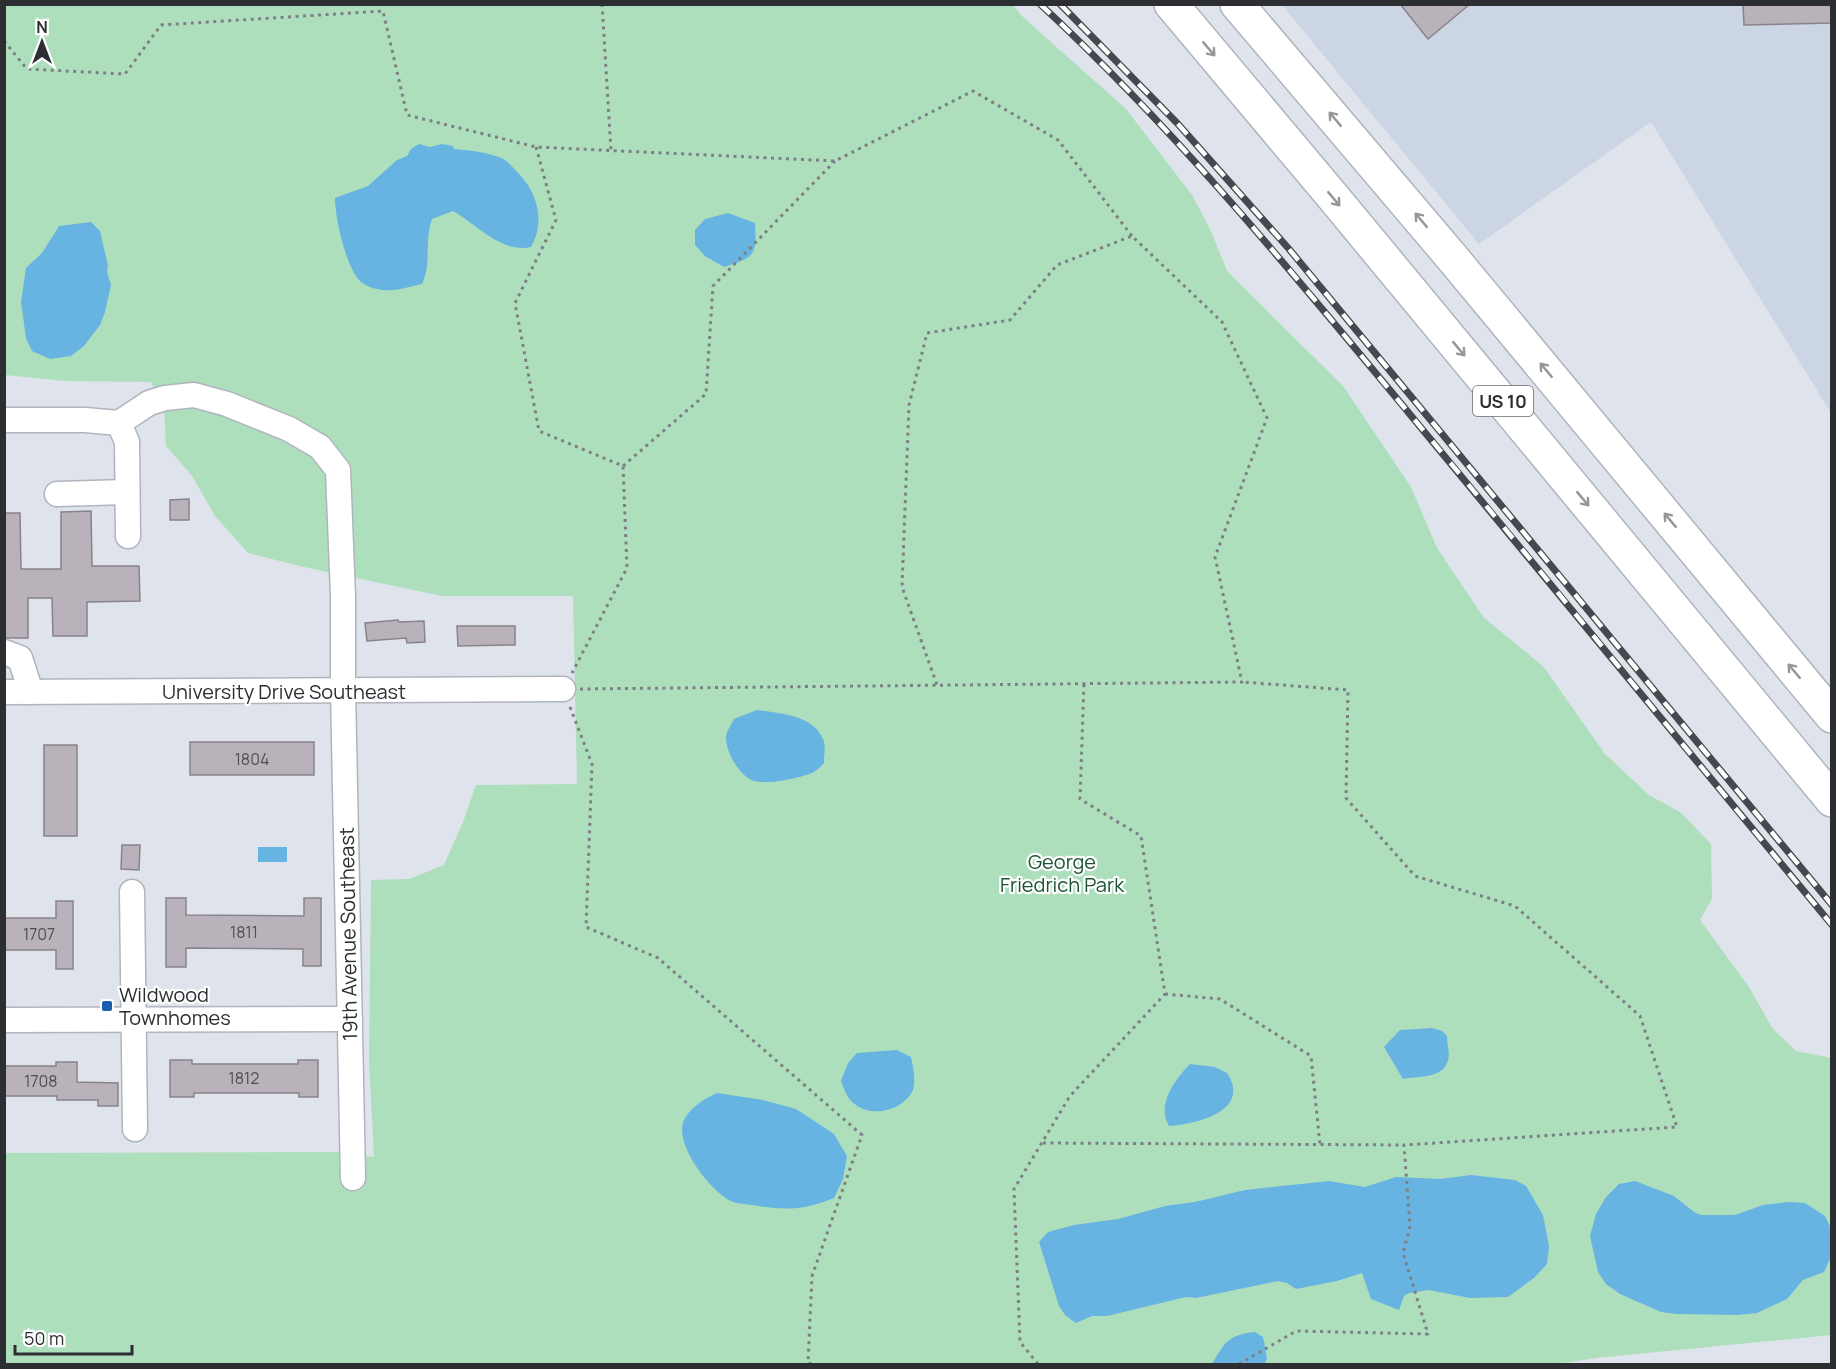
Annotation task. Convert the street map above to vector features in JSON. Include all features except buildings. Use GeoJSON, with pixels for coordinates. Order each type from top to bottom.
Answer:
{"type":"FeatureCollection","features":[{"type":"Feature","properties":{"kind":"highway","name":"US 10"},"geometry":{"type":"LineString","coordinates":[[1171,4],[1342,207],[1832,800]]}},
{"type":"Feature","properties":{"kind":"highway","name":"US 10"},"geometry":{"type":"LineString","coordinates":[[1237,4],[1455,261],[1832,716]]}},
{"type":"Feature","properties":{"kind":"street","name":"19th Avenue Southeast"},"geometry":{"type":"LineString","coordinates":[[119,423],[149,403],[165,398],[194,395],[227,404],[289,429],[320,447],[331,458],[338,470],[343,596],[353,1178]]}},
{"type":"Feature","properties":{"kind":"street"},"geometry":{"type":"LineString","coordinates":[[4,420],[86,420],[119,423],[127,442],[128,536]]}},
{"type":"Feature","properties":{"kind":"street"},"geometry":{"type":"LineString","coordinates":[[57,494],[128,492]]}},
{"type":"Feature","properties":{"kind":"street"},"geometry":{"type":"LineString","coordinates":[[4,652],[20,657],[31,692]]}},
{"type":"Feature","properties":{"kind":"street","name":"University Drive Southeast"},"geometry":{"type":"LineString","coordinates":[[4,692],[563,689]]}},
{"type":"Feature","properties":{"kind":"street"},"geometry":{"type":"LineString","coordinates":[[132,892],[135,1129]]}},
{"type":"Feature","properties":{"kind":"street"},"geometry":{"type":"LineString","coordinates":[[4,1020],[350,1018]]}},
{"type":"Feature","properties":{"kind":"path"},"geometry":{"type":"LineString","coordinates":[[602,4],[610,151]]}},
{"type":"Feature","properties":{"kind":"path"},"geometry":{"type":"LineString","coordinates":[[4,41],[27,69],[125,74],[161,25],[382,11],[407,115],[536,147],[835,161]]}},
{"type":"Feature","properties":{"kind":"path"},"geometry":{"type":"LineString","coordinates":[[623,466],[706,394],[713,286],[835,161],[973,90],[1058,140],[1132,237],[1222,322],[1267,418],[1215,557],[1242,682]]}},
{"type":"Feature","properties":{"kind":"path"},"geometry":{"type":"LineString","coordinates":[[536,147],[556,220],[515,303],[539,431],[623,466]]}},
{"type":"Feature","properties":{"kind":"path"},"geometry":{"type":"LineString","coordinates":[[937,685],[902,587],[909,405],[927,333],[1010,320],[1057,265],[1132,237]]}},
{"type":"Feature","properties":{"kind":"path"},"geometry":{"type":"LineString","coordinates":[[623,466],[627,568],[563,689],[592,764],[586,927],[658,958],[862,1135],[812,1276],[808,1364],[813,1365]]}},
{"type":"Feature","properties":{"kind":"path"},"geometry":{"type":"LineString","coordinates":[[563,689],[1242,682],[1348,690],[1346,798],[1415,876],[1515,906],[1640,1016],[1677,1127],[1404,1145],[1042,1143]]}},
{"type":"Feature","properties":{"kind":"path"},"geometry":{"type":"LineString","coordinates":[[1084,684],[1080,799],[1141,836],[1165,994]]}},
{"type":"Feature","properties":{"kind":"path"},"geometry":{"type":"LineString","coordinates":[[1038,1365],[1020,1342],[1014,1189],[1070,1096],[1165,994]]}},
{"type":"Feature","properties":{"kind":"path"},"geometry":{"type":"LineString","coordinates":[[1165,994],[1220,999],[1311,1056],[1320,1144]]}},
{"type":"Feature","properties":{"kind":"path"},"geometry":{"type":"LineString","coordinates":[[1239,1365],[1296,1331],[1428,1334],[1403,1253],[1410,1226],[1404,1145]]}},
{"type":"Feature","properties":{"kind":"shaded area"},"geometry":{"type":"Polygon","coordinates":[[[1282,5],[1831,5],[1831,413],[1651,122],[1479,244],[1282,5]]]}},
{"type":"Feature","properties":{"kind":"green space","name":"George Friedrich Park"},"geometry":{"type":"Polygon","coordinates":[[[5,5],[1013,5],[1024,18],[1126,109],[1192,195],[1210,229],[1227,271],[1343,386],[1411,487],[1437,548],[1484,618],[1543,666],[1605,754],[1649,795],[1680,812],[1711,844],[1712,899],[1700,920],[1749,987],[1773,1029],[1796,1051],[1831,1058],[1831,1335],[1596,1358],[1557,1364],[5,1364],[4,1153],[339,1152],[374,1157],[369,1062],[371,880],[409,879],[444,865],[476,785],[577,784],[573,596],[442,596],[248,553],[215,516],[192,476],[166,446],[164,406],[151,382],[65,381],[5,375],[5,5]]]}},
{"type":"Feature","properties":{"kind":"water"},"geometry":{"type":"Polygon","coordinates":[[[419,144],[430,147],[442,144],[453,146],[454,149],[488,154],[508,162],[526,183],[538,209],[538,228],[531,247],[520,248],[500,242],[453,211],[432,219],[428,235],[427,268],[422,284],[383,290],[370,287],[360,281],[350,265],[342,242],[335,198],[368,186],[419,144]]]}},
{"type":"Feature","properties":{"kind":"water"},"geometry":{"type":"Polygon","coordinates":[[[728,213],[755,223],[755,243],[748,258],[724,267],[705,256],[695,245],[695,230],[705,219],[728,213]]]}},
{"type":"Feature","properties":{"kind":"water"},"geometry":{"type":"Polygon","coordinates":[[[91,222],[100,231],[111,285],[105,312],[100,325],[84,346],[71,356],[50,359],[32,351],[26,338],[21,302],[26,268],[42,253],[59,226],[91,222]]]}},
{"type":"Feature","properties":{"kind":"water"},"geometry":{"type":"Polygon","coordinates":[[[757,710],[795,717],[812,725],[824,742],[824,763],[814,772],[793,779],[760,782],[748,778],[734,762],[728,749],[726,736],[734,719],[757,710]]]}},
{"type":"Feature","properties":{"kind":"water"},"geometry":{"type":"Polygon","coordinates":[[[258,847],[287,847],[287,862],[258,862],[258,847]]]}},
{"type":"Feature","properties":{"kind":"water"},"geometry":{"type":"Polygon","coordinates":[[[1432,1028],[1442,1031],[1447,1036],[1449,1054],[1445,1066],[1436,1074],[1403,1079],[1384,1047],[1400,1030],[1432,1028]]]}},
{"type":"Feature","properties":{"kind":"water"},"geometry":{"type":"Polygon","coordinates":[[[897,1050],[911,1057],[914,1082],[909,1097],[895,1107],[879,1111],[863,1109],[853,1103],[841,1081],[848,1063],[857,1053],[897,1050]]]}},
{"type":"Feature","properties":{"kind":"water"},"geometry":{"type":"Polygon","coordinates":[[[1190,1064],[1215,1067],[1227,1073],[1233,1086],[1232,1097],[1227,1106],[1218,1113],[1193,1122],[1169,1126],[1166,1118],[1166,1101],[1173,1085],[1190,1064]]]}},
{"type":"Feature","properties":{"kind":"water"},"geometry":{"type":"Polygon","coordinates":[[[717,1093],[763,1100],[796,1109],[834,1134],[847,1156],[843,1179],[834,1198],[804,1207],[775,1208],[733,1202],[722,1196],[695,1164],[683,1139],[682,1128],[691,1110],[717,1093]]]}},
{"type":"Feature","properties":{"kind":"water"},"geometry":{"type":"Polygon","coordinates":[[[1471,1175],[1515,1180],[1526,1186],[1543,1215],[1549,1246],[1547,1264],[1535,1277],[1508,1297],[1470,1298],[1429,1290],[1404,1296],[1399,1310],[1371,1299],[1362,1273],[1337,1281],[1296,1289],[1287,1283],[1278,1281],[1196,1298],[1186,1297],[1107,1316],[1092,1316],[1076,1323],[1065,1315],[1059,1306],[1039,1242],[1048,1232],[1074,1225],[1118,1219],[1165,1206],[1195,1202],[1245,1190],[1329,1181],[1365,1187],[1396,1177],[1440,1179],[1471,1175]]]}},
{"type":"Feature","properties":{"kind":"water"},"geometry":{"type":"Polygon","coordinates":[[[1635,1181],[1674,1196],[1701,1215],[1735,1215],[1763,1205],[1805,1203],[1825,1216],[1831,1228],[1831,1257],[1824,1272],[1803,1280],[1787,1299],[1757,1313],[1738,1315],[1661,1312],[1620,1294],[1606,1284],[1598,1272],[1590,1236],[1596,1214],[1606,1197],[1619,1184],[1635,1181]]]}},
{"type":"Feature","properties":{"kind":"water"},"geometry":{"type":"Polygon","coordinates":[[[1255,1332],[1263,1337],[1267,1358],[1265,1364],[1212,1364],[1228,1341],[1239,1335],[1255,1332]]]}},
{"type":"Feature","properties":{"kind":"railway"},"geometry":{"type":"LineString","coordinates":[[1040,4],[1138,101],[1276,254],[1832,925]]}},
{"type":"Feature","properties":{"kind":"railway"},"geometry":{"type":"LineString","coordinates":[[1060,4],[1178,124],[1289,249],[1832,905]]}},
{"type":"Feature","properties":{"kind":"place","name":"Wildwood Townhomes"},"geometry":{"type":"Point","coordinates":[107,1006]}}]}
